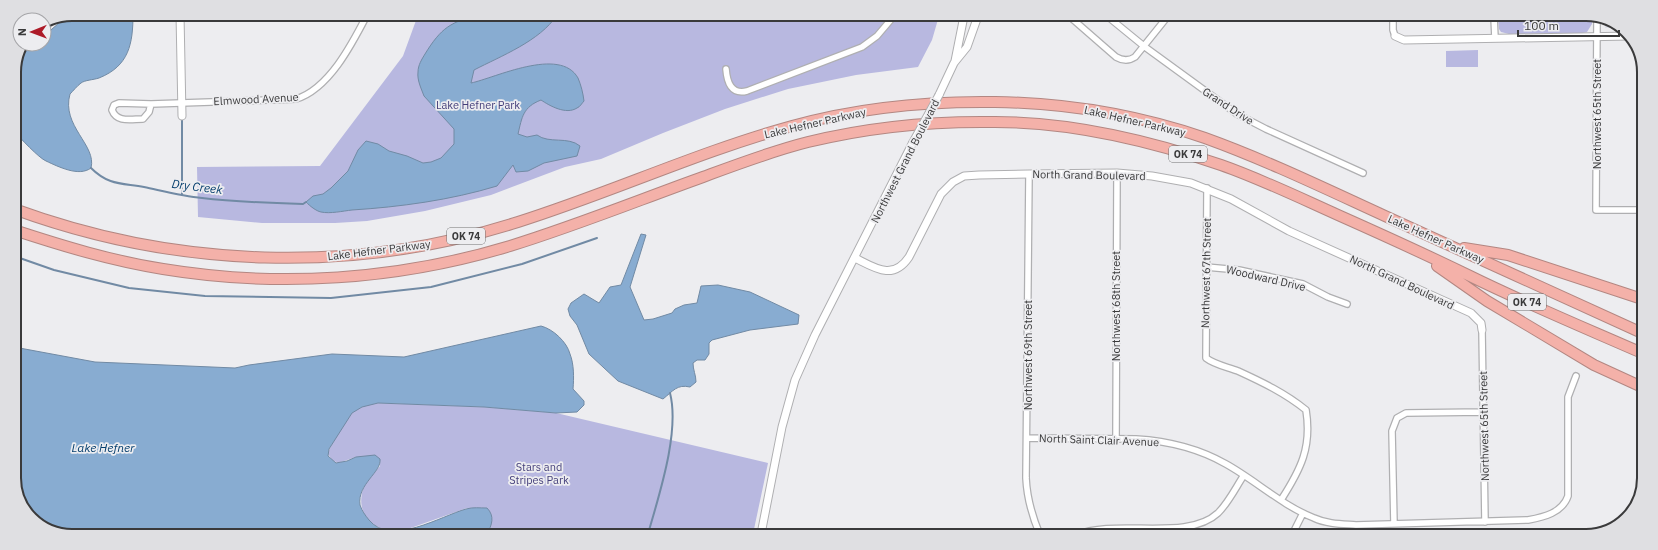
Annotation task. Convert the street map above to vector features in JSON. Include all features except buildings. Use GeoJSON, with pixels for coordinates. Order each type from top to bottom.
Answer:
{"type":"FeatureCollection","features":[{"type":"Feature","properties":{"kind":"highway","name":"Lake Hefner Parkway"},"geometry":{"type":"LineString","coordinates":[[21,211],[98,235],[186,252],[275,258],[361,255],[449,240],[511,224],[737,143],[792,126],[838,115],[894,106],[994,102],[1052,105],[1112,114],[1167,126],[1201,137],[1278,168],[1637,331]]}},
{"type":"Feature","properties":{"kind":"highway","name":"Lake Hefner Parkway"},"geometry":{"type":"LineString","coordinates":[[21,232],[68,248],[100,256],[164,269],[201,274],[305,279],[369,274],[454,261],[508,246],[554,231],[740,163],[807,143],[880,128],[948,123],[996,122],[1048,125],[1104,133],[1165,147],[1223,166],[1270,184],[1494,288],[1637,351]]}},
{"type":"Feature","properties":{"kind":"highway"},"geometry":{"type":"LineString","coordinates":[[1451,246],[1508,255],[1637,297]]}},
{"type":"Feature","properties":{"kind":"highway"},"geometry":{"type":"LineString","coordinates":[[1412,249],[1487,301],[1594,364],[1637,385]]}},
{"type":"Feature","properties":{"kind":"street"},"geometry":{"type":"LineString","coordinates":[[180,21],[182,116]]}},
{"type":"Feature","properties":{"kind":"street","name":"Elmwood Avenue"},"geometry":{"type":"LineString","coordinates":[[151,104],[149,112],[143,118],[119,119],[114,116],[112,110],[114,105],[119,103],[182,103],[296,99],[303,97],[317,89],[334,70],[364,21]]}},
{"type":"Feature","properties":{"kind":"street"},"geometry":{"type":"LineString","coordinates":[[726,69],[727,80],[731,87],[741,92],[747,91],[862,47],[877,36],[890,21]]}},
{"type":"Feature","properties":{"kind":"street","name":"Northwest Grand Boulevard"},"geometry":{"type":"LineString","coordinates":[[952,67],[963,21]]}},
{"type":"Feature","properties":{"kind":"street","name":"Northwest Grand Boulevard"},"geometry":{"type":"LineString","coordinates":[[762,529],[782,427],[795,380],[808,349],[952,67],[966,47],[976,21]]}},
{"type":"Feature","properties":{"kind":"street"},"geometry":{"type":"LineString","coordinates":[[1074,21],[1120,59],[1132,59],[1145,47],[1164,21]]}},
{"type":"Feature","properties":{"kind":"street","name":"Grand Drive"},"geometry":{"type":"LineString","coordinates":[[1113,21],[1145,47],[1219,102],[1285,138],[1363,173]]}},
{"type":"Feature","properties":{"kind":"street"},"geometry":{"type":"LineString","coordinates":[[1393,21],[1395,36],[1404,40],[1622,36]]}},
{"type":"Feature","properties":{"kind":"street"},"geometry":{"type":"LineString","coordinates":[[1494,21],[1494,38]]}},
{"type":"Feature","properties":{"kind":"street","name":"Northwest 65th Street"},"geometry":{"type":"LineString","coordinates":[[1597,22],[1596,210],[1637,210]]}},
{"type":"Feature","properties":{"kind":"street","name":"North Grand Boulevard"},"geometry":{"type":"LineString","coordinates":[[855,258],[882,271],[889,271],[898,268],[909,257],[941,194],[953,182],[971,175],[1117,173],[1174,180],[1207,188],[1231,199],[1289,231],[1471,313],[1481,323],[1482,330]]}},
{"type":"Feature","properties":{"kind":"street","name":"Northwest 68th Street"},"geometry":{"type":"LineString","coordinates":[[1116,438],[1117,173]]}},
{"type":"Feature","properties":{"kind":"street","name":"Northwest 69th Street"},"geometry":{"type":"LineString","coordinates":[[1028,174],[1027,496],[1030,512],[1037,529]]}},
{"type":"Feature","properties":{"kind":"street","name":"Northwest 67th Street"},"geometry":{"type":"LineString","coordinates":[[1207,188],[1206,358],[1214,363],[1262,381],[1287,396],[1306,410],[1308,422],[1305,455],[1295,478],[1281,500]]}},
{"type":"Feature","properties":{"kind":"street","name":"Woodward Drive"},"geometry":{"type":"LineString","coordinates":[[1206,267],[1239,270],[1303,284],[1328,297],[1347,304]]}},
{"type":"Feature","properties":{"kind":"street","name":"Northwest 65th Street"},"geometry":{"type":"LineString","coordinates":[[1482,330],[1485,522]]}},
{"type":"Feature","properties":{"kind":"street","name":"North Saint Clair Avenue"},"geometry":{"type":"LineString","coordinates":[[1027,438],[1116,438],[1154,440],[1180,445],[1211,456],[1314,519],[1335,524],[1394,524],[1528,520],[1547,516],[1565,504],[1568,496],[1568,397],[1576,376]]}},
{"type":"Feature","properties":{"kind":"street"},"geometry":{"type":"LineString","coordinates":[[1394,524],[1392,431],[1397,418],[1401,415],[1412,413],[1484,412]]}},
{"type":"Feature","properties":{"kind":"street"},"geometry":{"type":"LineString","coordinates":[[1099,529],[1182,527],[1201,523],[1219,512],[1244,475]]}},
{"type":"Feature","properties":{"kind":"street"},"geometry":{"type":"LineString","coordinates":[[1295,529],[1303,513]]}},
{"type":"Feature","properties":{"kind":"shaded area"},"geometry":{"type":"Polygon","coordinates":[[[1605,25],[1611,28],[1605,28],[1605,25]]]}},
{"type":"Feature","properties":{"kind":"green space","name":"Lake Hefner Park"},"geometry":{"type":"Polygon","coordinates":[[[416,21],[938,21],[932,40],[918,67],[856,75],[788,89],[725,109],[601,159],[565,167],[491,195],[425,211],[367,221],[335,223],[262,223],[198,217],[197,167],[320,166],[403,56],[416,21]]]}},
{"type":"Feature","properties":{"kind":"green space"},"geometry":{"type":"Polygon","coordinates":[[[1498,21],[1592,21],[1592,24],[1587,32],[1583,33],[1509,34],[1501,32],[1499,29],[1498,21]]]}},
{"type":"Feature","properties":{"kind":"green space"},"geometry":{"type":"Polygon","coordinates":[[[1478,50],[1478,67],[1446,67],[1446,51],[1478,50]]]}},
{"type":"Feature","properties":{"kind":"green space","name":"Stars and Stripes Park"},"geometry":{"type":"Polygon","coordinates":[[[378,403],[484,407],[556,413],[768,463],[754,529],[490,529],[491,526],[467,508],[408,529],[385,529],[376,526],[364,514],[361,497],[364,486],[380,466],[380,459],[356,457],[338,463],[332,460],[328,454],[339,431],[351,414],[357,409],[378,403]]]}},
{"type":"Feature","properties":{"kind":"water"},"geometry":{"type":"Polygon","coordinates":[[[72,21],[133,21],[132,35],[127,53],[117,67],[99,78],[81,83],[70,94],[70,116],[89,151],[91,168],[81,172],[69,170],[51,163],[43,159],[21,138],[22,62],[25,52],[52,52],[52,29],[59,23],[72,21]]]}},
{"type":"Feature","properties":{"kind":"water"},"geometry":{"type":"Polygon","coordinates":[[[459,21],[552,21],[541,33],[519,47],[474,70],[471,83],[511,71],[543,64],[557,65],[569,69],[578,78],[584,101],[580,106],[568,111],[553,107],[541,100],[535,103],[524,113],[518,134],[527,137],[537,135],[547,139],[570,141],[580,146],[577,156],[544,163],[528,171],[516,172],[513,165],[497,186],[444,199],[407,205],[328,213],[313,208],[306,202],[313,196],[323,194],[348,171],[358,150],[366,141],[378,144],[389,151],[407,156],[423,163],[441,158],[454,144],[454,129],[424,96],[418,78],[418,72],[421,60],[436,38],[454,23],[459,21]]]}},
{"type":"Feature","properties":{"kind":"water"},"geometry":{"type":"Polygon","coordinates":[[[641,234],[646,235],[630,287],[644,320],[653,319],[672,313],[675,309],[684,305],[697,303],[701,286],[718,285],[750,292],[799,315],[798,324],[750,330],[712,340],[709,343],[709,354],[705,360],[697,360],[693,363],[696,382],[690,387],[678,387],[663,399],[618,381],[589,354],[577,325],[570,316],[568,309],[571,303],[584,294],[599,303],[610,287],[621,285],[641,234]]]}},
{"type":"Feature","properties":{"kind":"water","name":"Lake Hefner"},"geometry":{"type":"Polygon","coordinates":[[[541,326],[555,333],[566,345],[573,367],[573,389],[584,401],[584,405],[577,412],[556,413],[484,407],[378,403],[362,407],[352,413],[329,449],[328,456],[336,463],[347,461],[356,457],[375,455],[380,459],[380,464],[362,491],[360,505],[369,520],[378,528],[382,529],[65,529],[49,524],[38,516],[31,509],[24,495],[21,482],[21,348],[95,362],[235,368],[332,354],[404,357],[541,326]]]}},
{"type":"Feature","properties":{"kind":"water","name":"Lake Hefner"},"geometry":{"type":"Polygon","coordinates":[[[474,508],[487,508],[490,511],[492,521],[489,529],[407,529],[430,523],[466,509],[474,508]]]}},
{"type":"Feature","properties":{"kind":"waterway"},"geometry":{"type":"LineString","coordinates":[[182,118],[182,195]]}},
{"type":"Feature","properties":{"kind":"waterway","name":"Dry Creek"},"geometry":{"type":"LineString","coordinates":[[91,168],[104,178],[116,183],[187,196],[252,202],[303,204],[306,202]]}},
{"type":"Feature","properties":{"kind":"waterway"},"geometry":{"type":"LineString","coordinates":[[21,258],[54,270],[129,288],[205,296],[331,298],[431,287],[522,264],[597,238]]}},
{"type":"Feature","properties":{"kind":"waterway"},"geometry":{"type":"LineString","coordinates":[[649,529],[667,464],[672,426],[670,393]]}}]}
